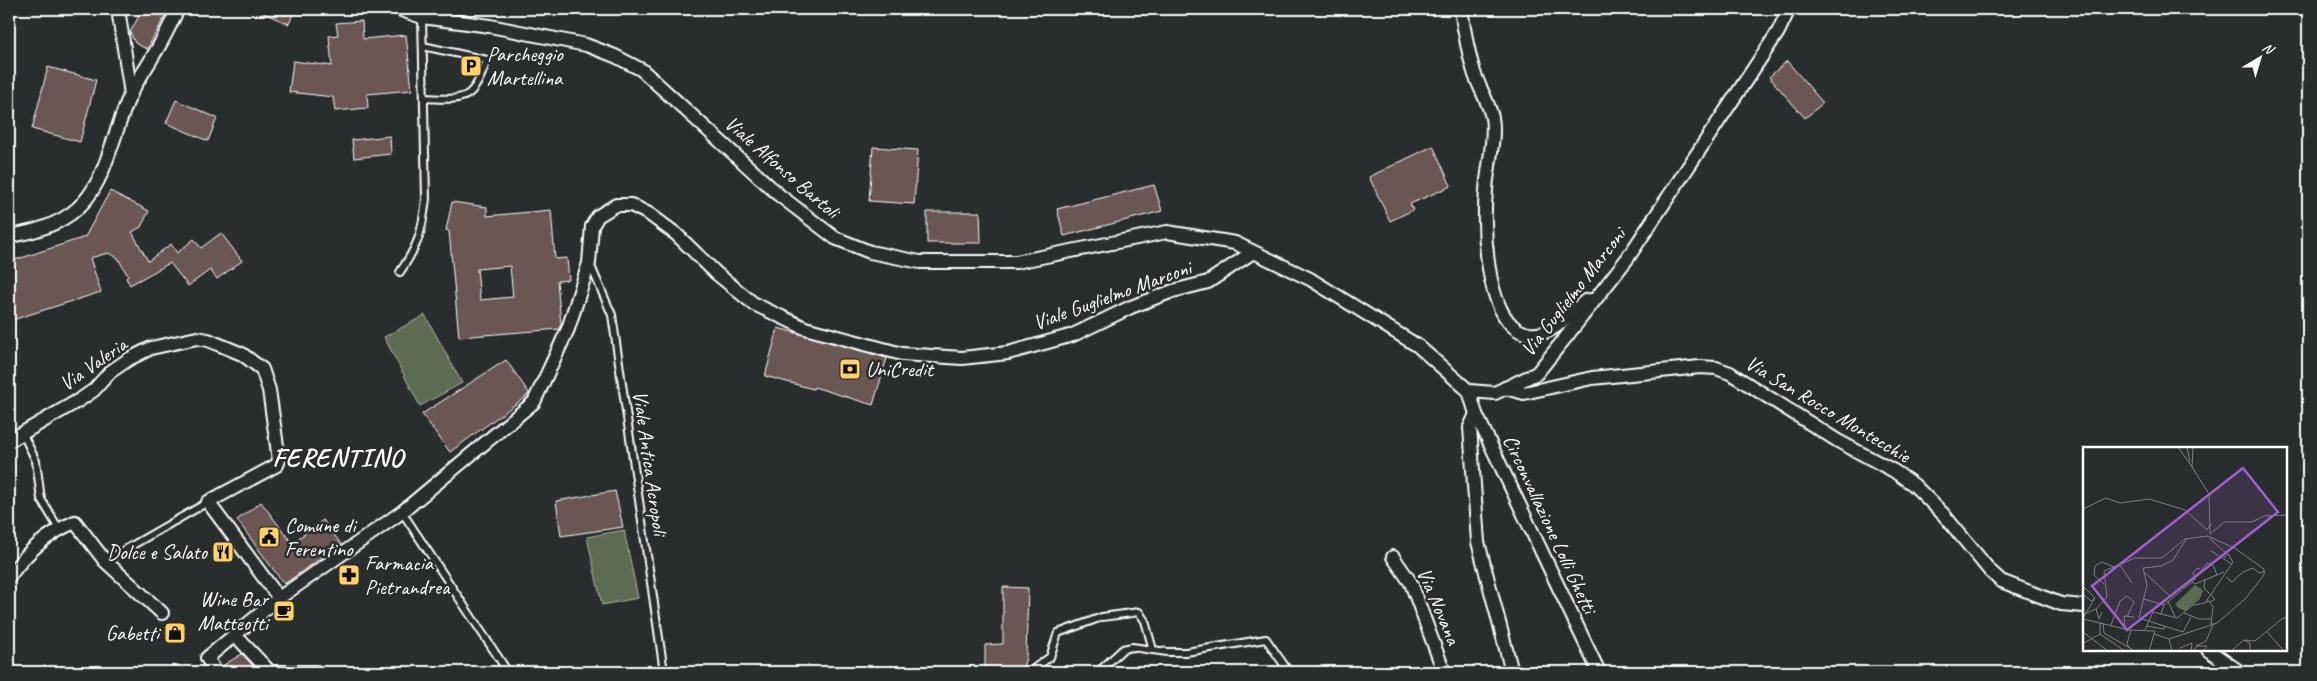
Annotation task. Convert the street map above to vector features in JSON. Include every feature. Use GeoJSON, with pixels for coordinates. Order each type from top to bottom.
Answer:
{"type":"FeatureCollection","features":[{"type":"Feature","properties":{"kind":"street"},"geometry":{"type":"LineString","coordinates":[[118,9],[131,94]]}},
{"type":"Feature","properties":{"kind":"street"},"geometry":{"type":"LineString","coordinates":[[9,236],[34,232],[64,219],[86,201],[101,178],[131,94],[178,9]]}},
{"type":"Feature","properties":{"kind":"street","name":"Viale Alfonso Bartoli"},"geometry":{"type":"LineString","coordinates":[[398,9],[422,17],[490,26],[586,45],[615,56],[642,70],[779,194],[835,238],[870,252],[920,262],[1016,262],[1167,232],[1235,244],[1253,252]]}},
{"type":"Feature","properties":{"kind":"street"},"geometry":{"type":"LineString","coordinates":[[1460,9],[1474,72],[1492,119],[1486,190],[1486,242],[1488,267],[1503,311],[1510,325],[1516,329],[1523,333],[1540,333],[1558,327],[1585,301],[1596,299]]}},
{"type":"Feature","properties":{"kind":"street","name":"Via Guglielmo Marconi"},"geometry":{"type":"LineString","coordinates":[[1469,392],[1495,393],[1537,373],[1627,259],[1778,32],[1789,9]]}},
{"type":"Feature","properties":{"kind":"street","name":"Viale Guglielmo Marconi"},"geometry":{"type":"LineString","coordinates":[[589,263],[592,226],[598,216],[616,205],[632,205],[649,214],[676,234],[716,273],[754,304],[805,328],[902,354],[962,358],[1008,353],[1073,335],[1131,307],[1173,291],[1208,282],[1253,252]]}},
{"type":"Feature","properties":{"kind":"street"},"geometry":{"type":"LineString","coordinates":[[1253,252],[1310,279],[1418,346],[1469,392]]}},
{"type":"Feature","properties":{"kind":"street"},"geometry":{"type":"LineString","coordinates":[[216,672],[207,658],[279,598],[402,512],[534,402],[568,329],[589,263]]}},
{"type":"Feature","properties":{"kind":"street","name":"Via Valeria"},"geometry":{"type":"LineString","coordinates":[[9,441],[81,399],[94,390],[110,372],[144,352],[180,341],[197,338],[208,340],[242,354],[262,370],[269,390],[279,460],[277,465],[208,502]]}},
{"type":"Feature","properties":{"kind":"street","name":"Via San Rocco Montecchie"},"geometry":{"type":"LineString","coordinates":[[1505,388],[1524,393],[1592,378],[1700,367],[1716,368],[1730,373],[1830,436],[1894,471],[1914,486],[1944,515],[1990,571],[2002,581],[2024,592],[2061,604],[2083,606]]}},
{"type":"Feature","properties":{"kind":"street","name":"Circonvallazione Lolli Ghetti"},"geometry":{"type":"LineString","coordinates":[[1469,392],[1476,414],[1599,672]]}},
{"type":"Feature","properties":{"kind":"street"},"geometry":{"type":"LineString","coordinates":[[1476,414],[1470,427],[1478,542],[1512,672]]}},
{"type":"Feature","properties":{"kind":"street"},"geometry":{"type":"LineString","coordinates":[[208,502],[279,598]]}},
{"type":"Feature","properties":{"kind":"street"},"geometry":{"type":"LineString","coordinates":[[9,578],[20,561],[58,529],[75,522],[105,562],[162,613]]}},
{"type":"Feature","properties":{"kind":"street","name":"Via Novana"},"geometry":{"type":"LineString","coordinates":[[1393,557],[1411,583],[1444,672]]}},
{"type":"Feature","properties":{"kind":"street"},"geometry":{"type":"LineString","coordinates":[[235,635],[270,672],[316,672]]}},
{"type":"Feature","properties":{"kind":"street"},"geometry":{"type":"LineString","coordinates":[[2209,651],[2240,672]]}},
{"type":"Feature","properties":{"kind":"lane"},"geometry":{"type":"LineString","coordinates":[[400,272],[412,254],[423,229],[426,199],[422,17]]}},
{"type":"Feature","properties":{"kind":"lane"},"geometry":{"type":"LineString","coordinates":[[423,46],[487,60],[479,83],[467,95],[457,100],[424,98]]}},
{"type":"Feature","properties":{"kind":"lane","name":"Viale Antica Acropoli"},"geometry":{"type":"LineString","coordinates":[[589,263],[612,315],[664,672]]}},
{"type":"Feature","properties":{"kind":"lane"},"geometry":{"type":"LineString","coordinates":[[22,432],[36,461],[41,499],[58,529]]}},
{"type":"Feature","properties":{"kind":"lane"},"geometry":{"type":"LineString","coordinates":[[105,562],[208,502]]}},
{"type":"Feature","properties":{"kind":"lane"},"geometry":{"type":"LineString","coordinates":[[402,512],[508,672]]}},
{"type":"Feature","properties":{"kind":"lane"},"geometry":{"type":"LineString","coordinates":[[1029,672],[1050,657],[1058,633],[1102,617],[1139,612],[1145,622],[1153,650]]}},
{"type":"Feature","properties":{"kind":"lane"},"geometry":{"type":"LineString","coordinates":[[1098,672],[1123,649],[1132,647],[1186,652],[1266,639],[1289,672]]}},
{"type":"Feature","properties":{"kind":"green space"},"geometry":{"type":"Polygon","coordinates":[[[425,315],[462,383],[420,406],[384,337],[425,315]]]}},
{"type":"Feature","properties":{"kind":"green space"},"geometry":{"type":"Polygon","coordinates":[[[624,530],[638,598],[602,605],[587,537],[624,530]]]}},
{"type":"Feature","properties":{"kind":"building"},"geometry":{"type":"Polygon","coordinates":[[[143,9],[169,9],[147,49],[135,43],[130,32],[143,9]]]}},
{"type":"Feature","properties":{"kind":"building"},"geometry":{"type":"Polygon","coordinates":[[[254,9],[295,9],[289,24],[254,9]]]}},
{"type":"Feature","properties":{"kind":"building"},"geometry":{"type":"Polygon","coordinates":[[[362,21],[363,39],[406,35],[412,90],[367,94],[368,108],[335,111],[333,97],[289,92],[293,61],[332,66],[329,36],[338,35],[336,23],[362,21]]]}},
{"type":"Feature","properties":{"kind":"building"},"geometry":{"type":"Polygon","coordinates":[[[1787,61],[1823,103],[1805,118],[1769,77],[1787,61]]]}},
{"type":"Feature","properties":{"kind":"building"},"geometry":{"type":"Polygon","coordinates":[[[48,67],[96,80],[80,142],[32,129],[48,67]]]}},
{"type":"Feature","properties":{"kind":"building"},"geometry":{"type":"Polygon","coordinates":[[[176,100],[217,118],[208,141],[166,123],[176,100]]]}},
{"type":"Feature","properties":{"kind":"building"},"geometry":{"type":"Polygon","coordinates":[[[390,136],[391,154],[354,158],[352,140],[390,136]]]}},
{"type":"Feature","properties":{"kind":"building"},"geometry":{"type":"Polygon","coordinates":[[[1433,146],[1451,186],[1410,204],[1413,210],[1390,221],[1369,177],[1433,146]]]}},
{"type":"Feature","properties":{"kind":"building"},"geometry":{"type":"Polygon","coordinates":[[[873,147],[918,150],[914,204],[869,201],[873,147]]]}},
{"type":"Feature","properties":{"kind":"building"},"geometry":{"type":"Polygon","coordinates":[[[1154,185],[1162,211],[1064,236],[1057,209],[1154,185]]]}},
{"type":"Feature","properties":{"kind":"building"},"geometry":{"type":"Polygon","coordinates":[[[110,191],[149,211],[141,227],[132,232],[148,261],[171,244],[177,253],[194,239],[201,248],[221,233],[242,261],[217,279],[210,270],[188,286],[170,263],[130,285],[126,278],[128,276],[118,258],[108,253],[90,258],[101,292],[9,321],[9,262],[85,237],[110,191]]]}},
{"type":"Feature","properties":{"kind":"building"},"geometry":{"type":"Polygon","coordinates":[[[452,202],[487,207],[487,216],[551,210],[555,259],[567,258],[569,280],[557,281],[561,324],[559,329],[459,337],[449,231],[446,230],[452,202]],[[510,266],[477,269],[480,300],[513,297],[510,266]]]}},
{"type":"Feature","properties":{"kind":"building"},"geometry":{"type":"Polygon","coordinates":[[[927,212],[980,212],[981,243],[927,243],[927,212]]]}},
{"type":"Feature","properties":{"kind":"building"},"geometry":{"type":"Polygon","coordinates":[[[778,328],[887,358],[873,405],[814,387],[813,389],[765,376],[778,328]]]}},
{"type":"Feature","properties":{"kind":"building"},"geometry":{"type":"Polygon","coordinates":[[[506,360],[529,393],[528,395],[450,452],[422,414],[506,360]]]}},
{"type":"Feature","properties":{"kind":"building"},"geometry":{"type":"Polygon","coordinates":[[[615,491],[623,527],[561,536],[556,501],[615,491]]]}},
{"type":"Feature","properties":{"kind":"building"},"geometry":{"type":"Polygon","coordinates":[[[261,502],[292,543],[323,520],[341,544],[284,584],[237,520],[261,502]]]}},
{"type":"Feature","properties":{"kind":"building"},"geometry":{"type":"Polygon","coordinates":[[[1003,587],[1028,588],[1026,657],[1022,672],[985,672],[985,645],[1003,644],[1003,587]]]}},
{"type":"Feature","properties":{"kind":"building"},"geometry":{"type":"Polygon","coordinates":[[[242,654],[259,672],[224,672],[222,666],[242,654]]]}},
{"type":"Feature","properties":{"kind":"place","name":"Parcheggio Martellina"},"geometry":{"type":"Point","coordinates":[471,66]}},
{"type":"Feature","properties":{"kind":"place","name":"UniCredit"},"geometry":{"type":"Point","coordinates":[850,369]}},
{"type":"Feature","properties":{"kind":"place","name":"Comune di Ferentino"},"geometry":{"type":"Point","coordinates":[269,537]}},
{"type":"Feature","properties":{"kind":"place","name":"Dolce e Salato"},"geometry":{"type":"Point","coordinates":[223,552]}},
{"type":"Feature","properties":{"kind":"place","name":"Farmacia Pietrandrea"},"geometry":{"type":"Point","coordinates":[349,575]}},
{"type":"Feature","properties":{"kind":"place","name":"Wine Bar Matteotti"},"geometry":{"type":"Point","coordinates":[284,611]}},
{"type":"Feature","properties":{"kind":"place","name":"Gabetti"},"geometry":{"type":"Point","coordinates":[175,633]}},
{"type":"Feature","properties":{"kind":"district","name":"FERENTINO"},"geometry":{"type":"Point","coordinates":[338,457]}}]}
